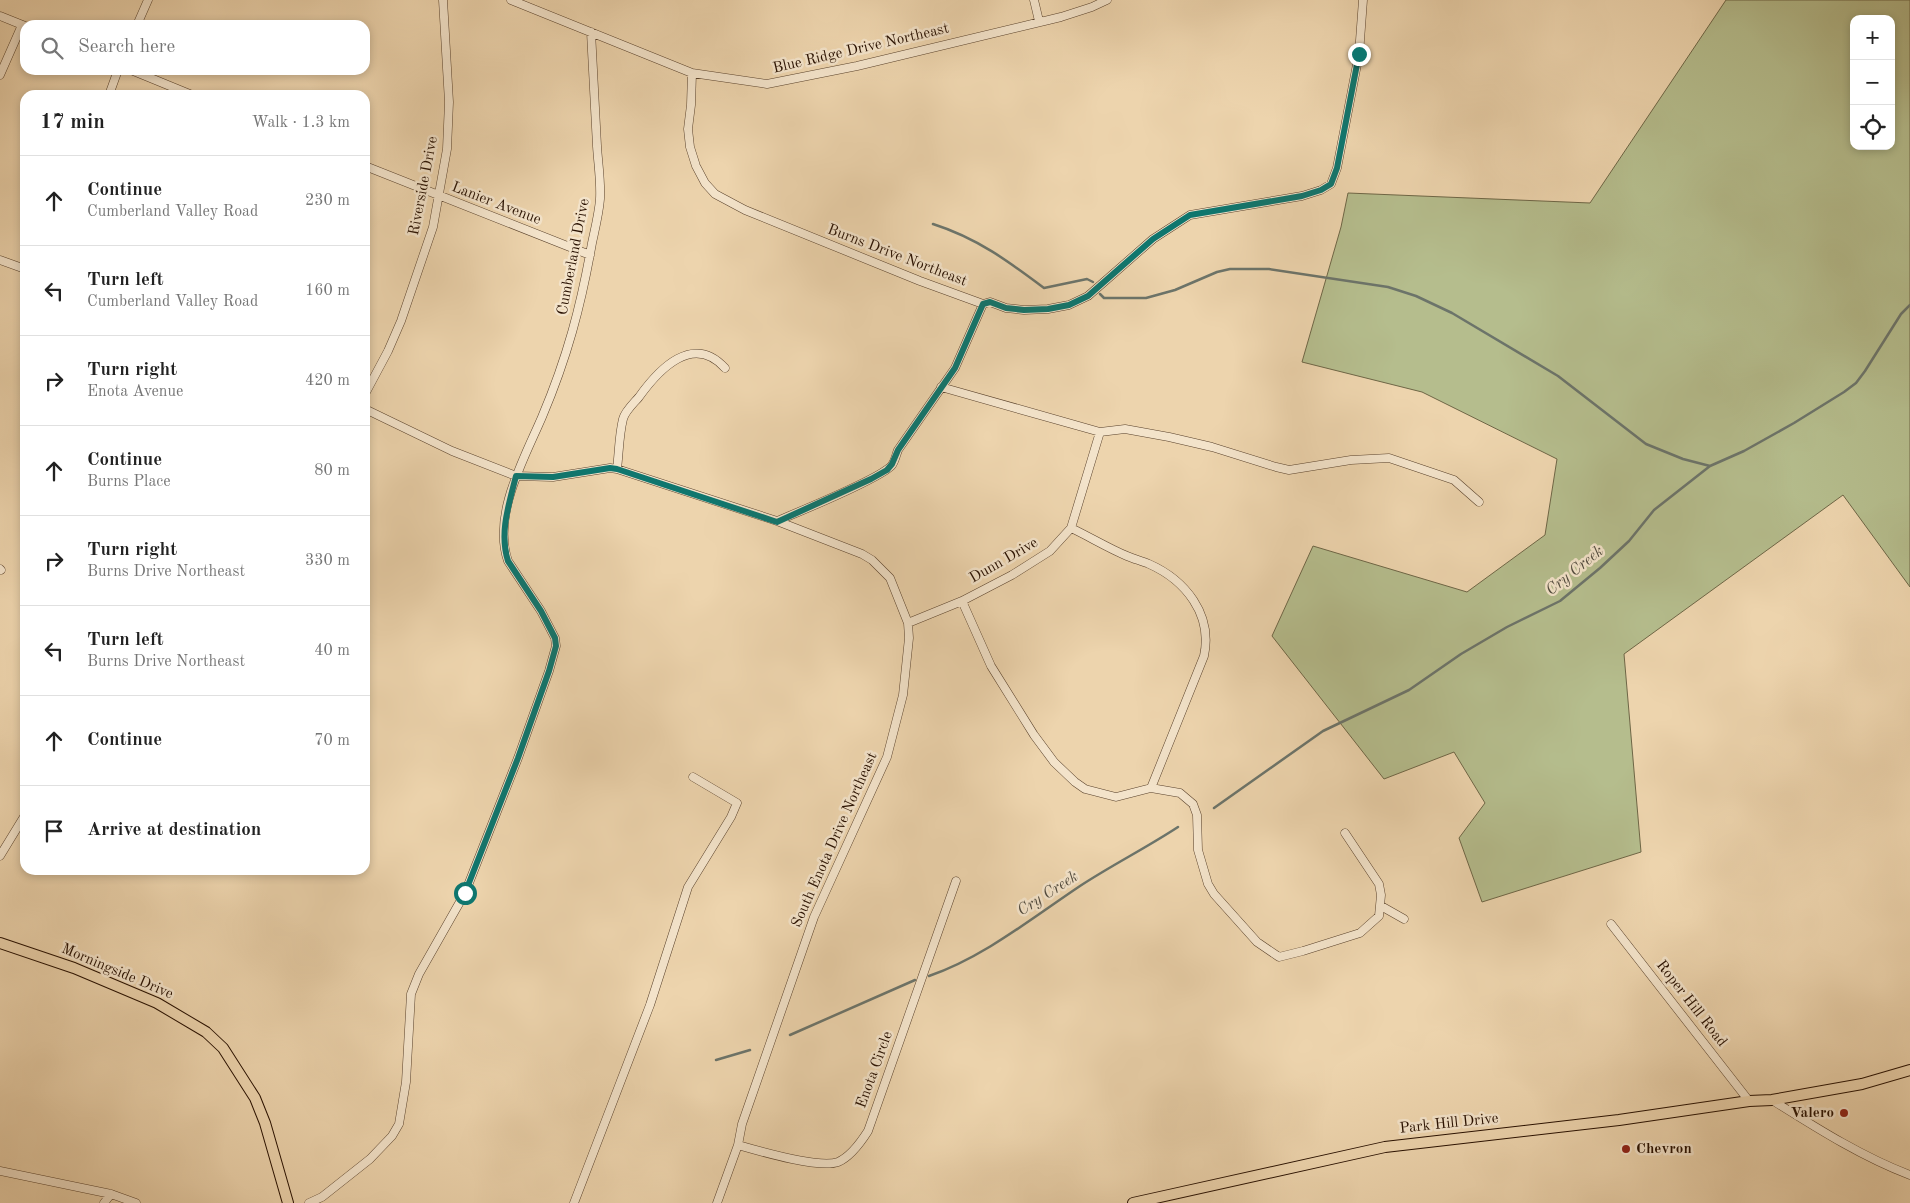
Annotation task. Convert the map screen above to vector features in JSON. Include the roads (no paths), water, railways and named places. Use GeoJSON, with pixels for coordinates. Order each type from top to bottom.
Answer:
{"type":"FeatureCollection","features":[{"type":"Feature","properties":{"kind":"main road","name":"Morningside Drive"},"geometry":{"type":"LineString","coordinates":[[0,943],[74,968],[157,1003],[212,1037],[223,1048],[254,1098],[266,1123],[288,1203]]}},
{"type":"Feature","properties":{"kind":"main road","name":"Park Hill Drive"},"geometry":{"type":"LineString","coordinates":[[1133,1203],[1385,1146],[1619,1120],[1749,1101],[1772,1100],[1862,1084],[1910,1070]]}},
{"type":"Feature","properties":{"kind":"street"},"geometry":{"type":"LineString","coordinates":[[139,20],[148,0]]}},
{"type":"Feature","properties":{"kind":"street","name":"Riverside Drive"},"geometry":{"type":"LineString","coordinates":[[370,385],[388,352],[401,321],[433,227],[447,149],[449,102],[443,0]]}},
{"type":"Feature","properties":{"kind":"street","name":"Blue Ridge Drive Northeast"},"geometry":{"type":"LineString","coordinates":[[511,0],[692,73],[767,84],[857,66],[1062,17],[1107,0]]}},
{"type":"Feature","properties":{"kind":"street"},"geometry":{"type":"LineString","coordinates":[[1034,0],[1039,21]]}},
{"type":"Feature","properties":{"kind":"street","name":"Burns Drive Northeast"},"geometry":{"type":"LineString","coordinates":[[692,73],[688,129],[690,147],[696,166],[705,183],[715,194],[755,214],[910,277],[983,304],[990,302],[1006,308],[1024,310],[1048,309],[1069,305],[1088,296],[1153,239],[1190,215],[1302,196],[1321,190],[1331,184],[1337,168],[1359,54],[1363,0]]}},
{"type":"Feature","properties":{"kind":"street"},"geometry":{"type":"LineString","coordinates":[[0,16],[20,24]]}},
{"type":"Feature","properties":{"kind":"street","name":"Cumberland Drive"},"geometry":{"type":"LineString","coordinates":[[309,1203],[322,1196],[370,1159],[392,1136],[399,1124],[406,1082],[412,994],[419,974],[465,893],[518,758],[556,646],[555,638],[541,611],[508,561],[505,552],[504,535],[506,514],[516,476],[569,348],[580,309],[600,199],[591,32]]}},
{"type":"Feature","properties":{"kind":"street"},"geometry":{"type":"LineString","coordinates":[[0,75],[20,33]]}},
{"type":"Feature","properties":{"kind":"street"},"geometry":{"type":"LineString","coordinates":[[111,90],[116,75]]}},
{"type":"Feature","properties":{"kind":"street"},"geometry":{"type":"LineString","coordinates":[[143,75],[180,90]]}},
{"type":"Feature","properties":{"kind":"street","name":"Lanier Avenue"},"geometry":{"type":"LineString","coordinates":[[370,168],[590,255]]}},
{"type":"Feature","properties":{"kind":"street"},"geometry":{"type":"LineString","coordinates":[[0,260],[20,267]]}},
{"type":"Feature","properties":{"kind":"street"},"geometry":{"type":"LineString","coordinates":[[777,522],[887,470],[898,450],[955,368],[983,304]]}},
{"type":"Feature","properties":{"kind":"street"},"geometry":{"type":"LineString","coordinates":[[370,411],[452,451],[516,476],[553,477],[610,468],[617,469],[624,417],[648,384],[674,360],[683,355],[702,355],[718,359],[725,368]]}},
{"type":"Feature","properties":{"kind":"street"},"geometry":{"type":"LineString","coordinates":[[941,387],[1100,432],[1125,429],[1169,437],[1212,447],[1289,470],[1351,460],[1389,458],[1454,480],[1479,502]]}},
{"type":"Feature","properties":{"kind":"street","name":"Dunn Drive"},"geometry":{"type":"LineString","coordinates":[[908,623],[962,601],[1012,575],[1050,551],[1071,528],[1100,432]]}},
{"type":"Feature","properties":{"kind":"street","name":"South Enota Drive Northeast"},"geometry":{"type":"LineString","coordinates":[[617,469],[777,522],[840,545],[872,560],[890,578],[908,623],[909,638],[903,695],[887,757],[814,917],[742,1124],[738,1145],[717,1203]]}},
{"type":"Feature","properties":{"kind":"street"},"geometry":{"type":"LineString","coordinates":[[1071,528],[1127,556],[1150,564],[1176,580],[1195,601],[1202,616],[1206,638],[1204,656],[1151,788]]}},
{"type":"Feature","properties":{"kind":"street"},"geometry":{"type":"LineString","coordinates":[[962,601],[991,666],[1034,735],[1054,762],[1085,789],[1116,797],[1151,788],[1180,793],[1193,804],[1197,815],[1198,850],[1208,884],[1214,894],[1257,942],[1279,957],[1360,933],[1380,916],[1381,895],[1379,884],[1345,832]]}},
{"type":"Feature","properties":{"kind":"street"},"geometry":{"type":"LineString","coordinates":[[574,1203],[650,1005],[688,887],[737,804],[693,777]]}},
{"type":"Feature","properties":{"kind":"street"},"geometry":{"type":"LineString","coordinates":[[1,854],[20,823]]}},
{"type":"Feature","properties":{"kind":"street","name":"Enota Circle"},"geometry":{"type":"LineString","coordinates":[[738,1145],[789,1159],[831,1164],[840,1161],[860,1143],[868,1131],[956,881]]}},
{"type":"Feature","properties":{"kind":"street"},"geometry":{"type":"LineString","coordinates":[[1381,906],[1404,919]]}},
{"type":"Feature","properties":{"kind":"street","name":"Roper Hill Road"},"geometry":{"type":"LineString","coordinates":[[1611,924],[1749,1101]]}},
{"type":"Feature","properties":{"kind":"street"},"geometry":{"type":"LineString","coordinates":[[1772,1100],[1819,1130],[1910,1176]]}},
{"type":"Feature","properties":{"kind":"street"},"geometry":{"type":"LineString","coordinates":[[0,1171],[111,1194],[136,1203]]}},
{"type":"Feature","properties":{"kind":"street"},"geometry":{"type":"LineString","coordinates":[[104,1203],[111,1194]]}},
{"type":"Feature","properties":{"kind":"waterway"},"geometry":{"type":"LineString","coordinates":[[933,224],[978,243],[1044,288],[1087,279],[1093,282]]}},
{"type":"Feature","properties":{"kind":"waterway"},"geometry":{"type":"LineString","coordinates":[[1100,294],[1104,298],[1146,298],[1175,290],[1217,272],[1230,269],[1269,269],[1388,287],[1416,296],[1452,313],[1558,376],[1646,444],[1683,459],[1710,466]]}},
{"type":"Feature","properties":{"kind":"waterway","name":"Cry Creek"},"geometry":{"type":"LineString","coordinates":[[1214,808],[1323,731],[1409,690],[1461,654],[1507,627],[1560,601],[1629,541],[1654,510],[1710,466],[1744,451],[1794,423],[1856,383],[1901,314],[1910,305]]}},
{"type":"Feature","properties":{"kind":"waterway","name":"Cry Creek"},"geometry":{"type":"LineString","coordinates":[[929,976],[988,948],[1092,878],[1178,827]]}},
{"type":"Feature","properties":{"kind":"waterway","name":"Cry Creek"},"geometry":{"type":"LineString","coordinates":[[790,1035],[915,980]]}},
{"type":"Feature","properties":{"kind":"waterway","name":"Cry Creek"},"geometry":{"type":"LineString","coordinates":[[716,1060],[750,1050]]}},
{"type":"Feature","properties":{"kind":"place","name":"Valero"},"geometry":{"type":"Point","coordinates":[1844,1113]}},
{"type":"Feature","properties":{"kind":"place","name":"Chevron"},"geometry":{"type":"Point","coordinates":[1626,1149]}}]}
